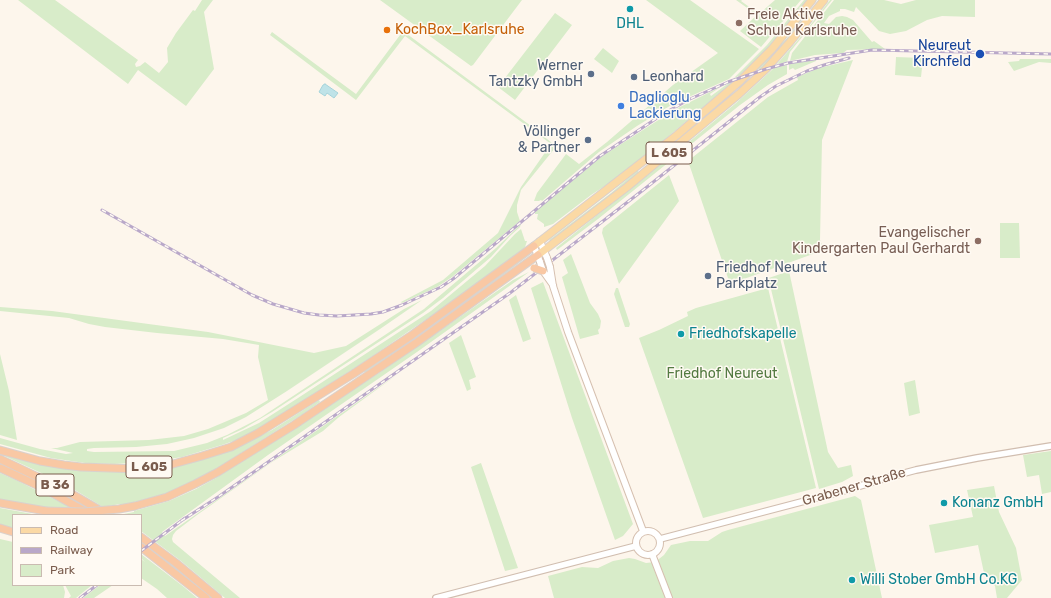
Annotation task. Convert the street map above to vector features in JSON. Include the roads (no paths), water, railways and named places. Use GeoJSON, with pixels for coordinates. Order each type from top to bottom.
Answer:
{"type":"FeatureCollection","features":[{"type":"Feature","properties":{"kind":"highway","name":"L 605"},"geometry":{"type":"LineString","coordinates":[[0,450],[22,457],[64,465],[139,469],[173,464],[231,447],[289,415],[359,370],[418,330],[537,243]]}},
{"type":"Feature","properties":{"kind":"highway","name":"L 605"},"geometry":{"type":"LineString","coordinates":[[0,503],[46,511],[73,513],[98,512],[135,506],[174,494],[218,472],[313,412],[519,270],[542,257]]}},
{"type":"Feature","properties":{"kind":"highway"},"geometry":{"type":"LineString","coordinates":[[519,270],[527,268],[547,269]]}},
{"type":"Feature","properties":{"kind":"highway","name":"B 36"},"geometry":{"type":"LineString","coordinates":[[0,459],[58,486],[106,514]]}},
{"type":"Feature","properties":{"kind":"highway","name":"B 36"},"geometry":{"type":"LineString","coordinates":[[0,468],[43,488],[90,514]]}},
{"type":"Feature","properties":{"kind":"highway"},"geometry":{"type":"LineString","coordinates":[[0,528],[12,532]]}},
{"type":"Feature","properties":{"kind":"highway"},"geometry":{"type":"LineString","coordinates":[[142,538],[176,563],[218,598]]}},
{"type":"Feature","properties":{"kind":"highway"},"geometry":{"type":"LineString","coordinates":[[142,548],[206,598]]}},
{"type":"Feature","properties":{"kind":"highway"},"geometry":{"type":"LineString","coordinates":[[142,553],[165,565]]}},
{"type":"Feature","properties":{"kind":"main road","name":"L 605"},"geometry":{"type":"LineString","coordinates":[[537,243],[677,135],[736,85],[772,49],[812,0]]}},
{"type":"Feature","properties":{"kind":"main road","name":"L 605"},"geometry":{"type":"LineString","coordinates":[[542,257],[712,117],[754,80],[785,49],[824,0]]}},
{"type":"Feature","properties":{"kind":"main road"},"geometry":{"type":"LineString","coordinates":[[537,243],[554,286],[597,411],[643,531]]}},
{"type":"Feature","properties":{"kind":"main road"},"geometry":{"type":"LineString","coordinates":[[649,530],[654,532],[660,539],[658,549],[652,554],[648,555],[641,553],[636,546],[636,538],[643,531],[649,530]]}},
{"type":"Feature","properties":{"kind":"main road"},"geometry":{"type":"LineString","coordinates":[[652,554],[669,598]]}},
{"type":"Feature","properties":{"kind":"street","name":"Grabener Straße"},"geometry":{"type":"LineString","coordinates":[[660,539],[837,493],[909,472],[977,458],[1051,446]]}},
{"type":"Feature","properties":{"kind":"street"},"geometry":{"type":"LineString","coordinates":[[436,598],[636,546]]}},
{"type":"Feature","properties":{"kind":"water"},"geometry":{"type":"Polygon","coordinates":[[[325,84],[338,93],[334,98],[327,93],[325,96],[319,92],[325,84]]]}},
{"type":"Feature","properties":{"kind":"railway"},"geometry":{"type":"LineString","coordinates":[[102,210],[252,295],[273,304],[304,313],[319,315],[337,316],[371,314],[383,312],[402,305],[441,287],[453,279],[600,156],[663,114],[690,99],[728,82],[788,63],[872,50],[1051,54]]}},
{"type":"Feature","properties":{"kind":"railway"},"geometry":{"type":"LineString","coordinates":[[181,521],[218,497],[510,293],[760,97],[776,86],[807,71],[849,58]]}},
{"type":"Feature","properties":{"kind":"railway"},"geometry":{"type":"LineString","coordinates":[[142,550],[185,518]]}},
{"type":"Feature","properties":{"kind":"railway"},"geometry":{"type":"LineString","coordinates":[[80,598],[96,586]]}},
{"type":"Feature","properties":{"kind":"place","name":"DHL"},"geometry":{"type":"Point","coordinates":[630,9]}},
{"type":"Feature","properties":{"kind":"place","name":"Freie Aktive Schule Karlsruhe"},"geometry":{"type":"Point","coordinates":[739,23]}},
{"type":"Feature","properties":{"kind":"place","name":"KochBox_Karlsruhe"},"geometry":{"type":"Point","coordinates":[387,30]}},
{"type":"Feature","properties":{"kind":"place","name":"Neureut Kirchfeld"},"geometry":{"type":"Point","coordinates":[980,54]}},
{"type":"Feature","properties":{"kind":"place","name":"Werner Tantzky GmbH"},"geometry":{"type":"Point","coordinates":[591,74]}},
{"type":"Feature","properties":{"kind":"place","name":"Leonhard"},"geometry":{"type":"Point","coordinates":[634,77]}},
{"type":"Feature","properties":{"kind":"place","name":"Daglioglu Lackierung"},"geometry":{"type":"Point","coordinates":[621,106]}},
{"type":"Feature","properties":{"kind":"place","name":"Völlinger & Partner"},"geometry":{"type":"Point","coordinates":[588,140]}},
{"type":"Feature","properties":{"kind":"place","name":"Evangelischer Kindergarten Paul Gerhardt"},"geometry":{"type":"Point","coordinates":[978,241]}},
{"type":"Feature","properties":{"kind":"place","name":"Friedhof Neureut Parkplatz"},"geometry":{"type":"Point","coordinates":[708,276]}},
{"type":"Feature","properties":{"kind":"place","name":"Friedhofskapelle"},"geometry":{"type":"Point","coordinates":[681,334]}},
{"type":"Feature","properties":{"kind":"place","name":"Konanz GmbH"},"geometry":{"type":"Point","coordinates":[944,503]}},
{"type":"Feature","properties":{"kind":"place","name":"Willi Stober GmbH Co.KG"},"geometry":{"type":"Point","coordinates":[852,580]}},
{"type":"Feature","properties":{"kind":"park label","name":"Friedhof Neureut"},"geometry":{"type":"Point","coordinates":[722,374]}}]}
